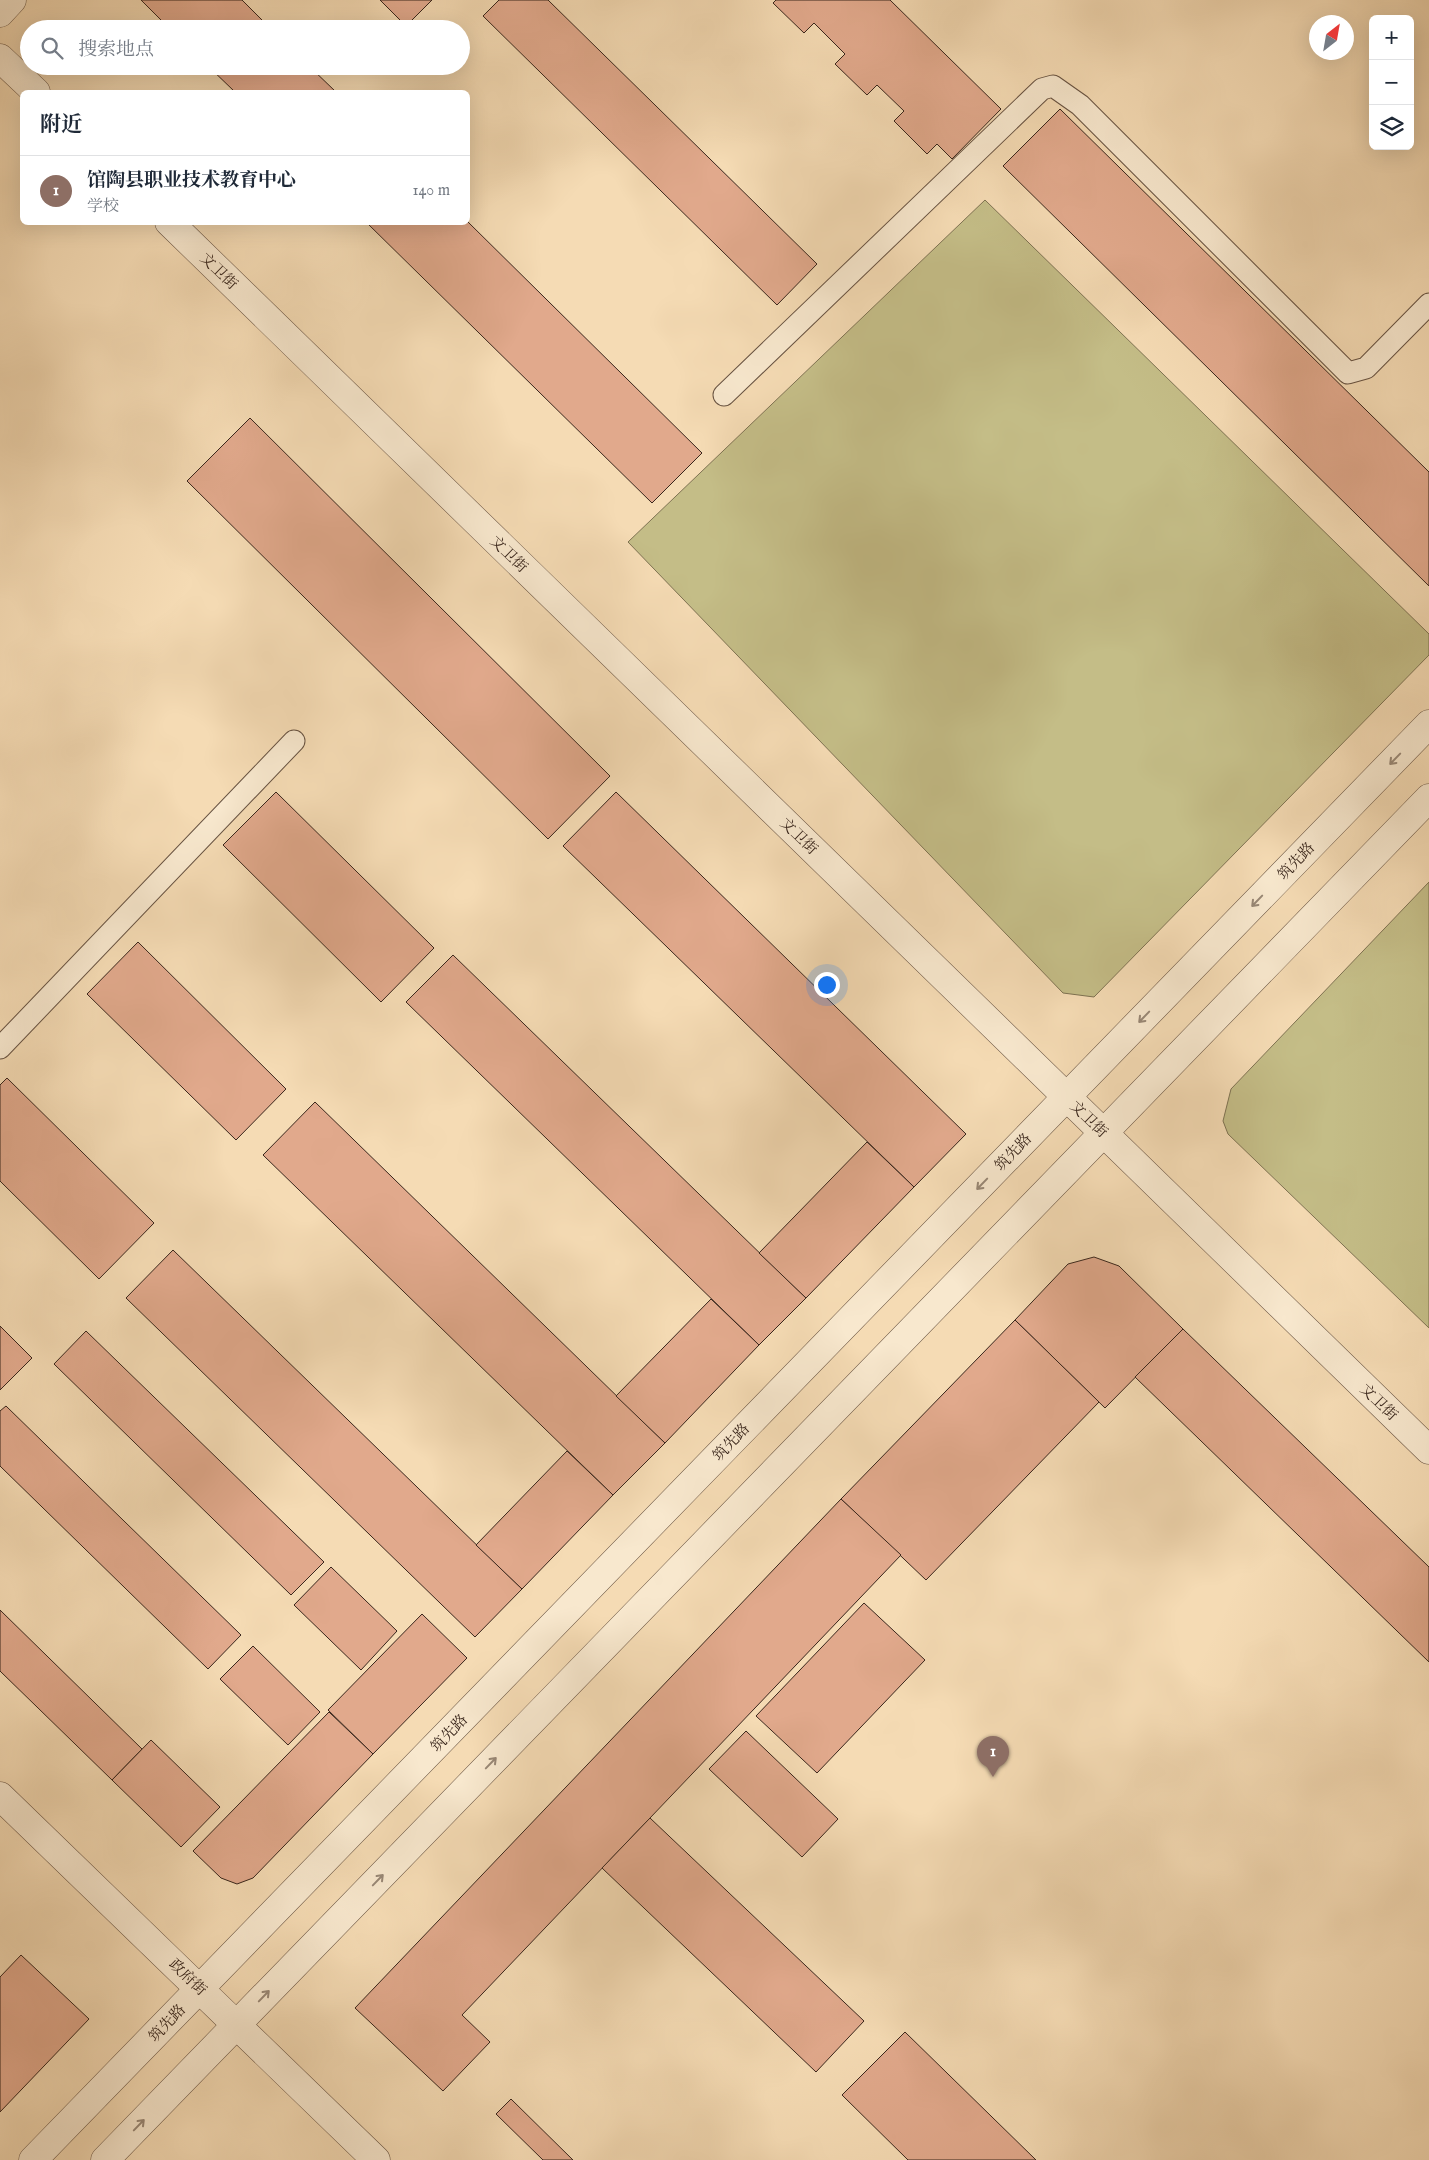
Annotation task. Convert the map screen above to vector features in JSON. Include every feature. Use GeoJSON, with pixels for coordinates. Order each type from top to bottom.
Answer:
{"type":"FeatureCollection","features":[{"type":"Feature","properties":{"kind":"street"},"geometry":{"type":"LineString","coordinates":[[0,13],[12,0]]}},
{"type":"Feature","properties":{"kind":"street"},"geometry":{"type":"LineString","coordinates":[[0,58],[34,90]]}},
{"type":"Feature","properties":{"kind":"street","name":"文卫街"},"geometry":{"type":"LineString","coordinates":[[172,225],[1429,1450]]}},
{"type":"Feature","properties":{"kind":"street","name":"筑先路"},"geometry":{"type":"LineString","coordinates":[[34,2160],[1429,724]]}},
{"type":"Feature","properties":{"kind":"street"},"geometry":{"type":"LineString","coordinates":[[105,2160],[1429,798]]}},
{"type":"Feature","properties":{"kind":"street","name":"政府街"},"geometry":{"type":"LineString","coordinates":[[0,1796],[376,2160]]}},
{"type":"Feature","properties":{"kind":"lane"},"geometry":{"type":"LineString","coordinates":[[724,395],[1042,90],[1053,86],[1080,105],[1348,373],[1366,368],[1429,304]]}},
{"type":"Feature","properties":{"kind":"lane"},"geometry":{"type":"LineString","coordinates":[[0,1048],[294,741]]}},
{"type":"Feature","properties":{"kind":"shaded area"},"geometry":{"type":"Polygon","coordinates":[[[985,200],[1429,634],[1429,655],[1094,997],[1063,993],[628,542],[985,200]]]}},
{"type":"Feature","properties":{"kind":"shaded area"},"geometry":{"type":"Polygon","coordinates":[[[1429,882],[1429,1328],[1228,1134],[1223,1121],[1231,1089],[1429,882]]]}},
{"type":"Feature","properties":{"kind":"building"},"geometry":{"type":"Polygon","coordinates":[[[141,0],[242,0],[262,20],[161,20],[141,0]]]}},
{"type":"Feature","properties":{"kind":"building"},"geometry":{"type":"Polygon","coordinates":[[[380,0],[432,0],[412,20],[400,20],[380,0]]]}},
{"type":"Feature","properties":{"kind":"building"},"geometry":{"type":"Polygon","coordinates":[[[499,0],[548,0],[817,264],[777,305],[483,16],[499,0]]]}},
{"type":"Feature","properties":{"kind":"building"},"geometry":{"type":"Polygon","coordinates":[[[776,0],[890,0],[1001,109],[952,159],[937,144],[927,154],[894,121],[904,111],[877,85],[867,95],[835,64],[845,54],[814,23],[804,33],[773,3],[776,0]]]}},
{"type":"Feature","properties":{"kind":"building"},"geometry":{"type":"Polygon","coordinates":[[[217,75],[318,75],[334,90],[233,90],[217,75]]]}},
{"type":"Feature","properties":{"kind":"building"},"geometry":{"type":"Polygon","coordinates":[[[1060,109],[1429,472],[1429,586],[1003,166],[1060,109]]]}},
{"type":"Feature","properties":{"kind":"building"},"geometry":{"type":"Polygon","coordinates":[[[470,224],[702,453],[652,503],[369,225],[470,224]]]}},
{"type":"Feature","properties":{"kind":"building"},"geometry":{"type":"Polygon","coordinates":[[[250,418],[610,776],[548,839],[187,481],[250,418]]]}},
{"type":"Feature","properties":{"kind":"building"},"geometry":{"type":"Polygon","coordinates":[[[276,792],[434,948],[381,1002],[223,845],[276,792]]]}},
{"type":"Feature","properties":{"kind":"building"},"geometry":{"type":"Polygon","coordinates":[[[616,792],[966,1134],[914,1187],[563,846],[616,792]]]}},
{"type":"Feature","properties":{"kind":"building"},"geometry":{"type":"Polygon","coordinates":[[[138,942],[286,1089],[236,1140],[87,994],[138,942]]]}},
{"type":"Feature","properties":{"kind":"building"},"geometry":{"type":"Polygon","coordinates":[[[453,955],[806,1298],[759,1345],[406,1002],[453,955]]]}},
{"type":"Feature","properties":{"kind":"building"},"geometry":{"type":"Polygon","coordinates":[[[7,1078],[154,1223],[99,1279],[0,1181],[0,1085],[7,1078]]]}},
{"type":"Feature","properties":{"kind":"building"},"geometry":{"type":"Polygon","coordinates":[[[315,1102],[665,1443],[613,1495],[263,1155],[315,1102]]]}},
{"type":"Feature","properties":{"kind":"building"},"geometry":{"type":"Polygon","coordinates":[[[867,1142],[914,1187],[806,1298],[759,1253],[867,1142]]]}},
{"type":"Feature","properties":{"kind":"building"},"geometry":{"type":"Polygon","coordinates":[[[173,1250],[522,1589],[475,1637],[126,1298],[173,1250]]]}},
{"type":"Feature","properties":{"kind":"building"},"geometry":{"type":"Polygon","coordinates":[[[1094,1257],[1119,1266],[1183,1329],[1105,1408],[1015,1320],[1068,1264],[1094,1257]]]}},
{"type":"Feature","properties":{"kind":"building"},"geometry":{"type":"Polygon","coordinates":[[[711,1299],[759,1345],[665,1443],[616,1396],[711,1299]]]}},
{"type":"Feature","properties":{"kind":"building"},"geometry":{"type":"Polygon","coordinates":[[[1015,1320],[1099,1402],[926,1580],[841,1499],[1015,1320]]]}},
{"type":"Feature","properties":{"kind":"building"},"geometry":{"type":"Polygon","coordinates":[[[0,1326],[32,1358],[0,1390],[0,1326]]]}},
{"type":"Feature","properties":{"kind":"building"},"geometry":{"type":"Polygon","coordinates":[[[1183,1329],[1429,1567],[1429,1662],[1135,1377],[1183,1329]]]}},
{"type":"Feature","properties":{"kind":"building"},"geometry":{"type":"Polygon","coordinates":[[[86,1331],[324,1562],[291,1595],[54,1364],[86,1331]]]}},
{"type":"Feature","properties":{"kind":"building"},"geometry":{"type":"Polygon","coordinates":[[[6,1406],[241,1635],[208,1669],[0,1466],[0,1411],[6,1406]]]}},
{"type":"Feature","properties":{"kind":"building"},"geometry":{"type":"Polygon","coordinates":[[[567,1451],[613,1495],[522,1589],[476,1545],[567,1451]]]}},
{"type":"Feature","properties":{"kind":"building"},"geometry":{"type":"Polygon","coordinates":[[[841,1499],[901,1555],[462,2015],[490,2042],[443,2091],[355,2008],[841,1499]]]}},
{"type":"Feature","properties":{"kind":"building"},"geometry":{"type":"Polygon","coordinates":[[[331,1567],[397,1631],[361,1670],[294,1605],[331,1567]]]}},
{"type":"Feature","properties":{"kind":"building"},"geometry":{"type":"Polygon","coordinates":[[[864,1603],[925,1660],[817,1773],[756,1716],[864,1603]]]}},
{"type":"Feature","properties":{"kind":"building"},"geometry":{"type":"Polygon","coordinates":[[[0,1610],[142,1749],[112,1780],[0,1671],[0,1610]]]}},
{"type":"Feature","properties":{"kind":"building"},"geometry":{"type":"Polygon","coordinates":[[[422,1614],[467,1658],[373,1754],[328,1710],[422,1614]]]}},
{"type":"Feature","properties":{"kind":"building"},"geometry":{"type":"Polygon","coordinates":[[[253,1646],[320,1712],[288,1745],[220,1679],[253,1646]]]}},
{"type":"Feature","properties":{"kind":"building"},"geometry":{"type":"Polygon","coordinates":[[[329,1712],[373,1754],[253,1878],[237,1884],[221,1878],[193,1851],[329,1712]]]}},
{"type":"Feature","properties":{"kind":"building"},"geometry":{"type":"Polygon","coordinates":[[[746,1731],[838,1819],[802,1857],[709,1769],[746,1731]]]}},
{"type":"Feature","properties":{"kind":"building"},"geometry":{"type":"Polygon","coordinates":[[[151,1740],[220,1807],[181,1847],[112,1780],[151,1740]]]}},
{"type":"Feature","properties":{"kind":"building"},"geometry":{"type":"Polygon","coordinates":[[[650,1818],[864,2021],[816,2072],[602,1868],[650,1818]]]}},
{"type":"Feature","properties":{"kind":"building"},"geometry":{"type":"Polygon","coordinates":[[[21,1955],[89,2019],[0,2112],[0,1977],[21,1955]]]}},
{"type":"Feature","properties":{"kind":"building"},"geometry":{"type":"Polygon","coordinates":[[[905,2032],[1036,2160],[908,2160],[842,2095],[905,2032]]]}},
{"type":"Feature","properties":{"kind":"building"},"geometry":{"type":"Polygon","coordinates":[[[511,2099],[573,2160],[543,2160],[496,2114],[511,2099]]]}},
{"type":"Feature","properties":{"kind":"place","name":"馆陶县职业技术教育中心"},"geometry":{"type":"Point","coordinates":[993,1777]}}]}
